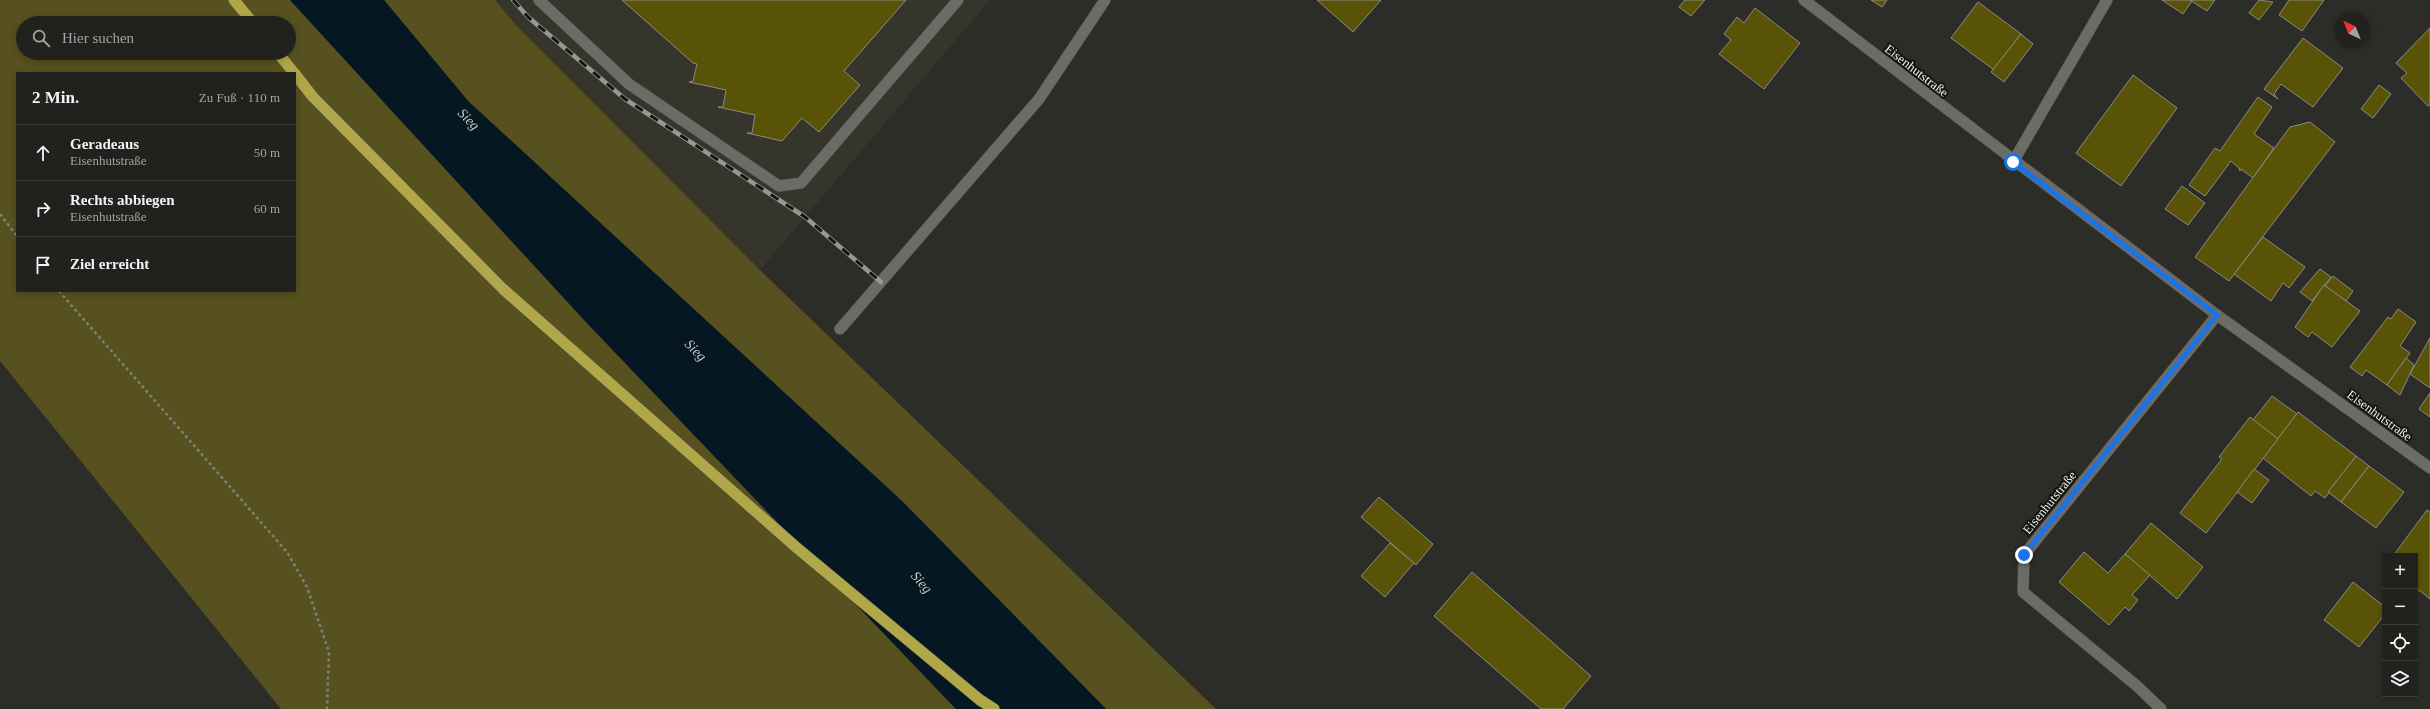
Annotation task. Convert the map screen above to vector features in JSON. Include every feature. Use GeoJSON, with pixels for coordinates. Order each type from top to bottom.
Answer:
{"type":"FeatureCollection","features":[{"type":"Feature","properties":{"kind":"highway"},"geometry":{"type":"LineString","coordinates":[[234,0],[247,16]]}},
{"type":"Feature","properties":{"kind":"highway"},"geometry":{"type":"LineString","coordinates":[[284,60],[293,72]]}},
{"type":"Feature","properties":{"kind":"highway"},"geometry":{"type":"LineString","coordinates":[[296,75],[313,97],[503,289],[797,548],[980,700],[994,709]]}},
{"type":"Feature","properties":{"kind":"street"},"geometry":{"type":"LineString","coordinates":[[539,0],[629,84],[779,186],[801,183],[958,0]]}},
{"type":"Feature","properties":{"kind":"street"},"geometry":{"type":"LineString","coordinates":[[840,329],[1039,99],[1105,0]]}},
{"type":"Feature","properties":{"kind":"street","name":"Eisenhutstraße"},"geometry":{"type":"LineString","coordinates":[[1804,0],[2013,162],[2217,315],[2430,468]]}},
{"type":"Feature","properties":{"kind":"street"},"geometry":{"type":"LineString","coordinates":[[2013,162],[2107,0]]}},
{"type":"Feature","properties":{"kind":"street","name":"Eisenhutstraße"},"geometry":{"type":"LineString","coordinates":[[2161,709],[2137,686],[2023,592],[2024,555],[2217,315]]}},
{"type":"Feature","properties":{"kind":"path"},"geometry":{"type":"LineString","coordinates":[[0,214],[16,235]]}},
{"type":"Feature","properties":{"kind":"path"},"geometry":{"type":"LineString","coordinates":[[60,292],[287,552],[307,587],[329,652],[327,709]]}},
{"type":"Feature","properties":{"kind":"shaded area"},"geometry":{"type":"Polygon","coordinates":[[[0,0],[290,0],[585,321],[956,709],[281,709],[0,361],[0,0]]]}},
{"type":"Feature","properties":{"kind":"shaded area"},"geometry":{"type":"Polygon","coordinates":[[[384,0],[495,0],[515,24],[760,270],[1216,709],[1106,709],[903,502],[468,101],[384,0]]]}},
{"type":"Feature","properties":{"kind":"shaded area"},"geometry":{"type":"Polygon","coordinates":[[[495,0],[990,0],[760,270],[515,24],[495,0]]]}},
{"type":"Feature","properties":{"kind":"water","name":"Sieg"},"geometry":{"type":"Polygon","coordinates":[[[290,0],[384,0],[468,101],[903,502],[1106,709],[956,709],[585,321],[290,0]]]}},
{"type":"Feature","properties":{"kind":"building"},"geometry":{"type":"Polygon","coordinates":[[[622,0],[906,0],[844,71],[860,85],[819,132],[802,118],[782,141],[747,133],[752,133],[755,115],[718,107],[723,107],[726,90],[689,82],[693,81],[697,64],[693,63],[622,0]]]}},
{"type":"Feature","properties":{"kind":"building"},"geometry":{"type":"Polygon","coordinates":[[[1317,0],[1381,0],[1353,32],[1317,0]]]}},
{"type":"Feature","properties":{"kind":"building"},"geometry":{"type":"Polygon","coordinates":[[[1685,0],[1705,0],[1691,16],[1679,7],[1685,0]]]}},
{"type":"Feature","properties":{"kind":"building"},"geometry":{"type":"Polygon","coordinates":[[[1871,0],[1887,0],[1882,7],[1871,0]]]}},
{"type":"Feature","properties":{"kind":"building"},"geometry":{"type":"Polygon","coordinates":[[[2162,0],[2190,0],[2192,1],[2183,14],[2162,0]]]}},
{"type":"Feature","properties":{"kind":"building"},"geometry":{"type":"Polygon","coordinates":[[[2190,0],[2215,0],[2207,11],[2190,0]]]}},
{"type":"Feature","properties":{"kind":"building"},"geometry":{"type":"Polygon","coordinates":[[[2259,0],[2273,2],[2259,20],[2249,13],[2259,0]]]}},
{"type":"Feature","properties":{"kind":"building"},"geometry":{"type":"Polygon","coordinates":[[[2289,0],[2324,0],[2302,31],[2279,15],[2289,0]]]}},
{"type":"Feature","properties":{"kind":"building"},"geometry":{"type":"Polygon","coordinates":[[[1978,2],[2021,34],[1994,70],[1951,38],[1978,2]]]}},
{"type":"Feature","properties":{"kind":"building"},"geometry":{"type":"Polygon","coordinates":[[[1755,8],[1800,43],[1764,89],[1719,54],[1731,40],[1724,34],[1737,17],[1744,23],[1755,8]]]}},
{"type":"Feature","properties":{"kind":"building"},"geometry":{"type":"Polygon","coordinates":[[[2430,28],[2430,105],[2428,106],[2401,78],[2407,73],[2396,63],[2430,28]]]}},
{"type":"Feature","properties":{"kind":"building"},"geometry":{"type":"Polygon","coordinates":[[[2021,34],[2033,44],[2004,82],[1991,72],[2021,34]]]}},
{"type":"Feature","properties":{"kind":"building"},"geometry":{"type":"Polygon","coordinates":[[[2303,38],[2343,68],[2313,107],[2281,84],[2274,94],[2278,99],[2264,89],[2303,38]]]}},
{"type":"Feature","properties":{"kind":"building"},"geometry":{"type":"Polygon","coordinates":[[[2133,75],[2177,108],[2121,186],[2076,153],[2133,75]]]}},
{"type":"Feature","properties":{"kind":"building"},"geometry":{"type":"Polygon","coordinates":[[[2379,85],[2391,94],[2373,118],[2361,109],[2379,85]]]}},
{"type":"Feature","properties":{"kind":"building"},"geometry":{"type":"Polygon","coordinates":[[[2258,97],[2272,107],[2254,134],[2274,148],[2253,178],[2241,169],[2240,171],[2239,168],[2231,161],[2205,196],[2189,185],[2215,148],[2220,151],[2258,97]]]}},
{"type":"Feature","properties":{"kind":"building"},"geometry":{"type":"Polygon","coordinates":[[[2310,122],[2335,142],[2229,281],[2195,257],[2290,127],[2310,122]]]}},
{"type":"Feature","properties":{"kind":"building"},"geometry":{"type":"Polygon","coordinates":[[[2182,186],[2205,203],[2188,225],[2165,209],[2182,186]]]}},
{"type":"Feature","properties":{"kind":"building"},"geometry":{"type":"Polygon","coordinates":[[[2263,237],[2305,267],[2289,288],[2283,283],[2271,301],[2234,274],[2263,237]]]}},
{"type":"Feature","properties":{"kind":"building"},"geometry":{"type":"Polygon","coordinates":[[[2320,269],[2331,277],[2312,301],[2300,292],[2320,269]]]}},
{"type":"Feature","properties":{"kind":"building"},"geometry":{"type":"Polygon","coordinates":[[[2333,276],[2353,291],[2346,301],[2325,286],[2333,276]]]}},
{"type":"Feature","properties":{"kind":"building"},"geometry":{"type":"Polygon","coordinates":[[[2324,285],[2360,311],[2332,347],[2312,332],[2308,337],[2295,327],[2324,285]]]}},
{"type":"Feature","properties":{"kind":"building"},"geometry":{"type":"Polygon","coordinates":[[[2398,309],[2416,322],[2400,346],[2410,353],[2387,385],[2366,370],[2362,376],[2350,367],[2388,317],[2391,319],[2398,309]]]}},
{"type":"Feature","properties":{"kind":"building"},"geometry":{"type":"Polygon","coordinates":[[[2430,338],[2430,388],[2410,374],[2430,338]]]}},
{"type":"Feature","properties":{"kind":"building"},"geometry":{"type":"Polygon","coordinates":[[[2406,358],[2414,365],[2400,395],[2387,385],[2406,358]]]}},
{"type":"Feature","properties":{"kind":"building"},"geometry":{"type":"Polygon","coordinates":[[[2430,393],[2430,417],[2419,409],[2430,393]]]}},
{"type":"Feature","properties":{"kind":"building"},"geometry":{"type":"Polygon","coordinates":[[[2272,396],[2297,414],[2278,439],[2253,420],[2272,396]]]}},
{"type":"Feature","properties":{"kind":"building"},"geometry":{"type":"Polygon","coordinates":[[[2298,412],[2356,456],[2325,498],[2315,491],[2311,496],[2263,458],[2298,412]]]}},
{"type":"Feature","properties":{"kind":"building"},"geometry":{"type":"Polygon","coordinates":[[[2250,417],[2278,439],[2206,533],[2180,513],[2222,459],[2219,457],[2250,417]]]}},
{"type":"Feature","properties":{"kind":"building"},"geometry":{"type":"Polygon","coordinates":[[[2356,456],[2369,466],[2341,502],[2328,492],[2356,456]]]}},
{"type":"Feature","properties":{"kind":"building"},"geometry":{"type":"Polygon","coordinates":[[[2369,466],[2404,492],[2376,528],[2341,502],[2369,466]]]}},
{"type":"Feature","properties":{"kind":"building"},"geometry":{"type":"Polygon","coordinates":[[[2254,469],[2269,480],[2252,503],[2237,492],[2254,469]]]}},
{"type":"Feature","properties":{"kind":"building"},"geometry":{"type":"Polygon","coordinates":[[[1379,497],[1433,544],[1416,565],[1361,517],[1379,497]]]}},
{"type":"Feature","properties":{"kind":"building"},"geometry":{"type":"Polygon","coordinates":[[[2427,510],[2430,512],[2430,599],[2419,590],[2418,591],[2418,553],[2395,553],[2427,510]]]}},
{"type":"Feature","properties":{"kind":"building"},"geometry":{"type":"Polygon","coordinates":[[[2151,523],[2203,567],[2177,599],[2125,554],[2151,523]]]}},
{"type":"Feature","properties":{"kind":"building"},"geometry":{"type":"Polygon","coordinates":[[[1390,543],[1414,563],[1385,597],[1361,576],[1390,543]]]}},
{"type":"Feature","properties":{"kind":"building"},"geometry":{"type":"Polygon","coordinates":[[[2084,552],[2108,573],[2125,554],[2150,575],[2132,595],[2138,600],[2129,611],[2125,607],[2109,625],[2059,582],[2084,552]]]}},
{"type":"Feature","properties":{"kind":"building"},"geometry":{"type":"Polygon","coordinates":[[[1472,572],[1591,676],[1563,709],[1541,709],[1434,616],[1472,572]]]}},
{"type":"Feature","properties":{"kind":"building"},"geometry":{"type":"Polygon","coordinates":[[[2353,582],[2382,605],[2382,618],[2359,647],[2324,620],[2353,582]]]}},
{"type":"Feature","properties":{"kind":"railway"},"geometry":{"type":"LineString","coordinates":[[513,0],[528,17],[625,99],[805,217],[881,282]]}},
{"type":"Feature","properties":{"kind":"route"},"geometry":{"type":"LineString","coordinates":[[2013,162],[2217,315],[2024,555]]}}]}
